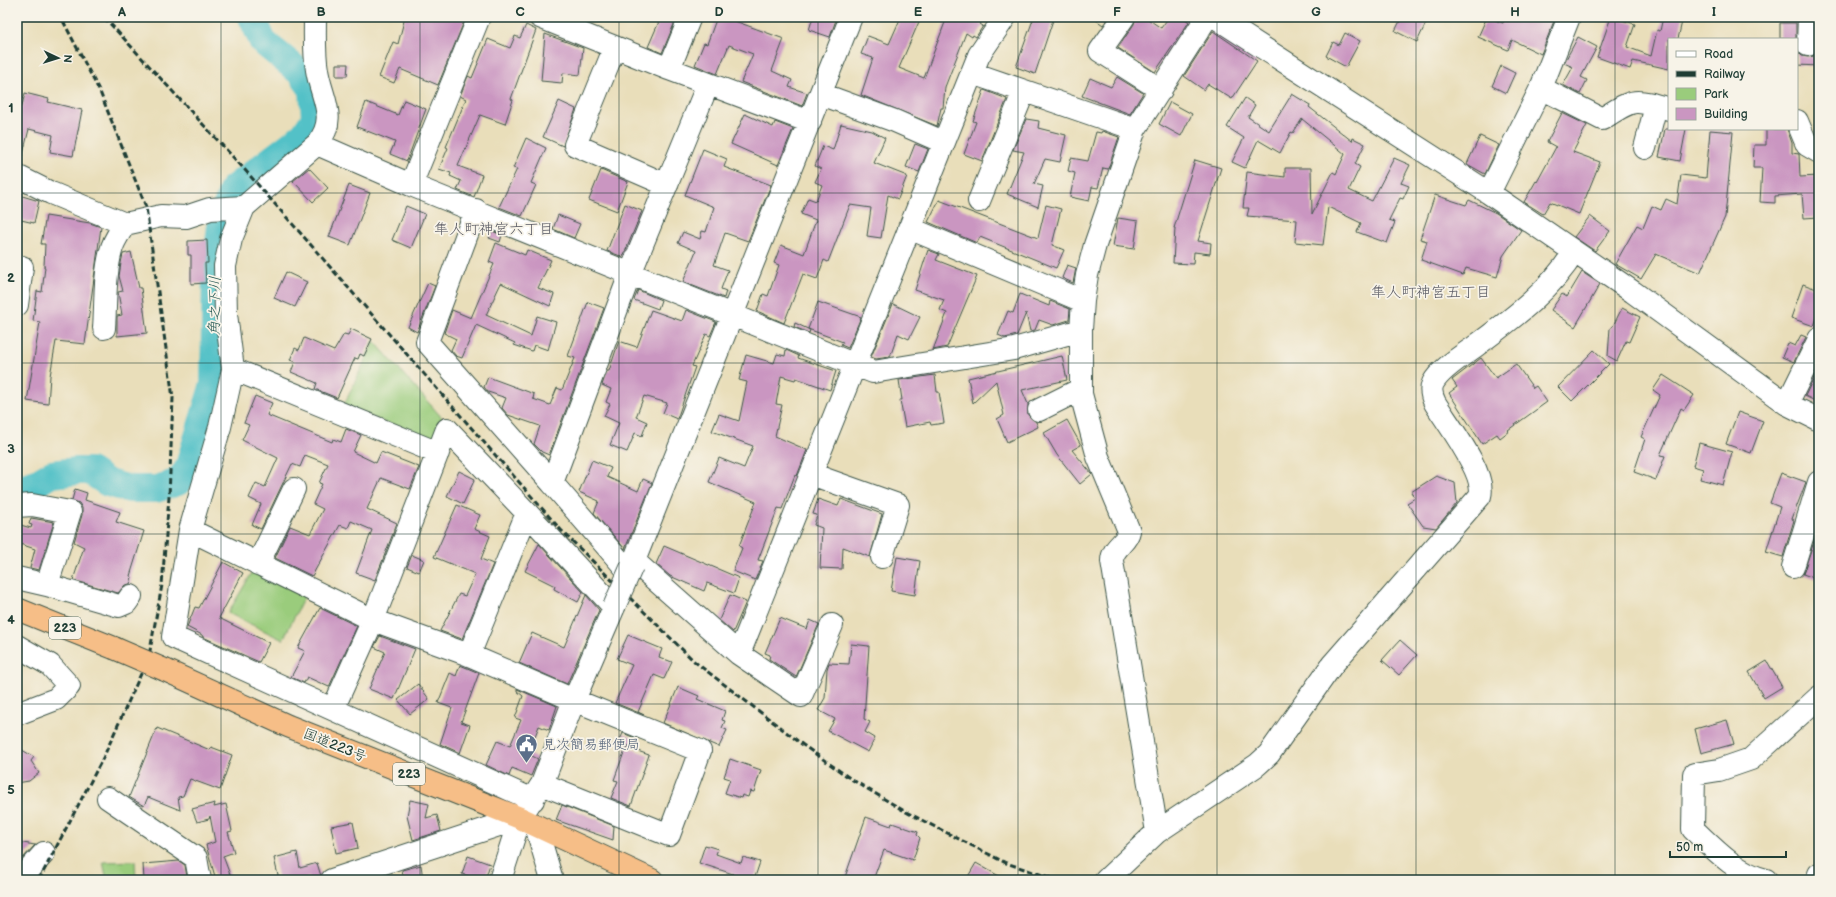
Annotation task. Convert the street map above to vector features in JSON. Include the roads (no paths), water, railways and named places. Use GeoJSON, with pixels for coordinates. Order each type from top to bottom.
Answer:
{"type":"FeatureCollection","features":[{"type":"Feature","properties":{"kind":"highway","name":"国道223号"},"geometry":{"type":"LineString","coordinates":[[17,609],[165,670],[288,726],[528,822],[652,880]]}},
{"type":"Feature","properties":{"kind":"street"},"geometry":{"type":"LineString","coordinates":[[17,176],[51,193],[125,224],[161,216],[186,217],[210,209],[234,207],[317,144],[325,135],[329,112],[317,72],[315,17]]}},
{"type":"Feature","properties":{"kind":"street"},"geometry":{"type":"LineString","coordinates":[[411,185],[479,17]]}},
{"type":"Feature","properties":{"kind":"street"},"geometry":{"type":"LineString","coordinates":[[540,17],[669,69],[810,122]]}},
{"type":"Feature","properties":{"kind":"street"},"geometry":{"type":"LineString","coordinates":[[669,69],[690,17]]}},
{"type":"Feature","properties":{"kind":"street"},"geometry":{"type":"LineString","coordinates":[[500,880],[528,822],[538,792],[574,700],[632,566],[851,17]]}},
{"type":"Feature","properties":{"kind":"street"},"geometry":{"type":"LineString","coordinates":[[739,654],[978,55],[1005,17]]}},
{"type":"Feature","properties":{"kind":"street"},"geometry":{"type":"LineString","coordinates":[[1124,17],[1100,51],[1161,90]]}},
{"type":"Feature","properties":{"kind":"street"},"geometry":{"type":"LineString","coordinates":[[1157,832],[1112,561],[1114,551],[1128,535],[1129,531],[1098,457],[1081,389],[1081,330],[1083,301],[1087,276],[1095,245],[1136,129],[1207,17]]}},
{"type":"Feature","properties":{"kind":"street"},"geometry":{"type":"LineString","coordinates":[[1215,17],[1489,193],[1633,292],[1787,404],[1819,420]]}},
{"type":"Feature","properties":{"kind":"street"},"geometry":{"type":"LineString","coordinates":[[1808,45],[1809,17]]}},
{"type":"Feature","properties":{"kind":"street"},"geometry":{"type":"LineString","coordinates":[[1489,193],[1541,88],[1567,18]]}},
{"type":"Feature","properties":{"kind":"street"},"geometry":{"type":"LineString","coordinates":[[615,47],[575,145],[667,185]]}},
{"type":"Feature","properties":{"kind":"street"},"geometry":{"type":"LineString","coordinates":[[972,73],[1136,129]]}},
{"type":"Feature","properties":{"kind":"street"},"geometry":{"type":"LineString","coordinates":[[552,483],[630,274],[708,84]]}},
{"type":"Feature","properties":{"kind":"street"},"geometry":{"type":"LineString","coordinates":[[1541,88],[1602,119],[1628,102],[1639,100],[1663,107],[1645,148]]}},
{"type":"Feature","properties":{"kind":"street"},"geometry":{"type":"LineString","coordinates":[[979,201],[1024,91]]}},
{"type":"Feature","properties":{"kind":"street"},"geometry":{"type":"LineString","coordinates":[[821,94],[888,119],[943,142]]}},
{"type":"Feature","properties":{"kind":"street"},"geometry":{"type":"LineString","coordinates":[[1798,123],[1807,145],[1819,152]]}},
{"type":"Feature","properties":{"kind":"street"},"geometry":{"type":"LineString","coordinates":[[317,144],[411,185],[476,210],[873,372],[1014,349],[1081,330]]}},
{"type":"Feature","properties":{"kind":"street"},"geometry":{"type":"LineString","coordinates":[[190,530],[373,620],[469,655],[574,700],[700,751],[669,835],[538,792],[333,709],[173,637],[190,530],[220,427],[233,369],[226,314],[225,266],[231,239],[234,207]]}},
{"type":"Feature","properties":{"kind":"street"},"geometry":{"type":"LineString","coordinates":[[476,210],[427,342],[552,483],[632,566],[739,654],[801,696],[832,625]]}},
{"type":"Feature","properties":{"kind":"street"},"geometry":{"type":"LineString","coordinates":[[104,328],[106,284],[111,251],[115,240],[125,224]]}},
{"type":"Feature","properties":{"kind":"street"},"geometry":{"type":"LineString","coordinates":[[909,228],[1083,301]]}},
{"type":"Feature","properties":{"kind":"street"},"geometry":{"type":"LineString","coordinates":[[1106,880],[1157,832],[1257,765],[1269,754],[1332,665],[1480,496],[1481,487],[1479,477],[1471,461],[1435,403],[1432,394],[1432,384],[1445,370],[1517,315],[1565,267],[1574,252]]}},
{"type":"Feature","properties":{"kind":"street"},"geometry":{"type":"LineString","coordinates":[[17,266],[22,267],[17,305]]}},
{"type":"Feature","properties":{"kind":"street"},"geometry":{"type":"LineString","coordinates":[[1787,404],[1819,340]]}},
{"type":"Feature","properties":{"kind":"street"},"geometry":{"type":"LineString","coordinates":[[233,369],[438,453]]}},
{"type":"Feature","properties":{"kind":"street"},"geometry":{"type":"LineString","coordinates":[[1039,410],[1081,389]]}},
{"type":"Feature","properties":{"kind":"street"},"geometry":{"type":"LineString","coordinates":[[333,709],[373,620],[447,428],[614,607]]}},
{"type":"Feature","properties":{"kind":"street"},"geometry":{"type":"LineString","coordinates":[[810,474],[898,505],[882,557]]}},
{"type":"Feature","properties":{"kind":"street"},"geometry":{"type":"LineString","coordinates":[[1793,567],[1819,482]]}},
{"type":"Feature","properties":{"kind":"street"},"geometry":{"type":"LineString","coordinates":[[258,564],[294,488]]}},
{"type":"Feature","properties":{"kind":"street"},"geometry":{"type":"LineString","coordinates":[[17,506],[32,505],[70,512],[47,585]]}},
{"type":"Feature","properties":{"kind":"street"},"geometry":{"type":"LineString","coordinates":[[469,655],[527,513]]}},
{"type":"Feature","properties":{"kind":"street"},"geometry":{"type":"LineString","coordinates":[[17,578],[119,606],[126,604],[131,596]]}},
{"type":"Feature","properties":{"kind":"street"},"geometry":{"type":"LineString","coordinates":[[17,646],[50,665],[69,686],[56,700],[17,714]]}},
{"type":"Feature","properties":{"kind":"street"},"geometry":{"type":"LineString","coordinates":[[1766,880],[1748,874],[1727,860],[1693,829],[1694,774],[1719,770],[1751,759],[1819,697]]}},
{"type":"Feature","properties":{"kind":"street"},"geometry":{"type":"LineString","coordinates":[[108,798],[196,858],[200,880]]}},
{"type":"Feature","properties":{"kind":"street"},"geometry":{"type":"LineString","coordinates":[[332,880],[528,822]]}},
{"type":"Feature","properties":{"kind":"street"},"geometry":{"type":"LineString","coordinates":[[528,822],[552,880]]}},
{"type":"Feature","properties":{"kind":"street"},"geometry":{"type":"LineString","coordinates":[[20,880],[44,853]]}},
{"type":"Feature","properties":{"kind":"street"},"geometry":{"type":"LineString","coordinates":[[1817,880],[1819,874]]}},
{"type":"Feature","properties":{"kind":"waterway","name":"角之下川"},"geometry":{"type":"LineString","coordinates":[[17,489],[37,483],[52,474],[77,471],[90,471],[108,483],[130,489],[156,489],[178,482],[188,469],[214,384],[216,267],[222,218],[233,189],[304,135],[315,118],[313,90],[301,73],[263,42],[252,17]]}},
{"type":"Feature","properties":{"kind":"railway"},"geometry":{"type":"LineString","coordinates":[[39,880],[104,756],[149,656],[162,585],[169,497],[173,398],[146,207],[100,92],[61,17]]}},
{"type":"Feature","properties":{"kind":"railway"},"geometry":{"type":"LineString","coordinates":[[104,17],[245,170],[561,530],[695,662],[803,745],[851,779],[906,812],[1006,863],[1058,880]]}},
{"type":"Feature","properties":{"kind":"place","name":"見次簡易郵便局"},"geometry":{"type":"Point","coordinates":[527,764]}},
{"type":"Feature","properties":{"kind":"district","name":"隼人町神宮六丁目"},"geometry":{"type":"Point","coordinates":[494,229]}},
{"type":"Feature","properties":{"kind":"district","name":"隼人町神宮五丁目"},"geometry":{"type":"Point","coordinates":[1431,292]}}]}
